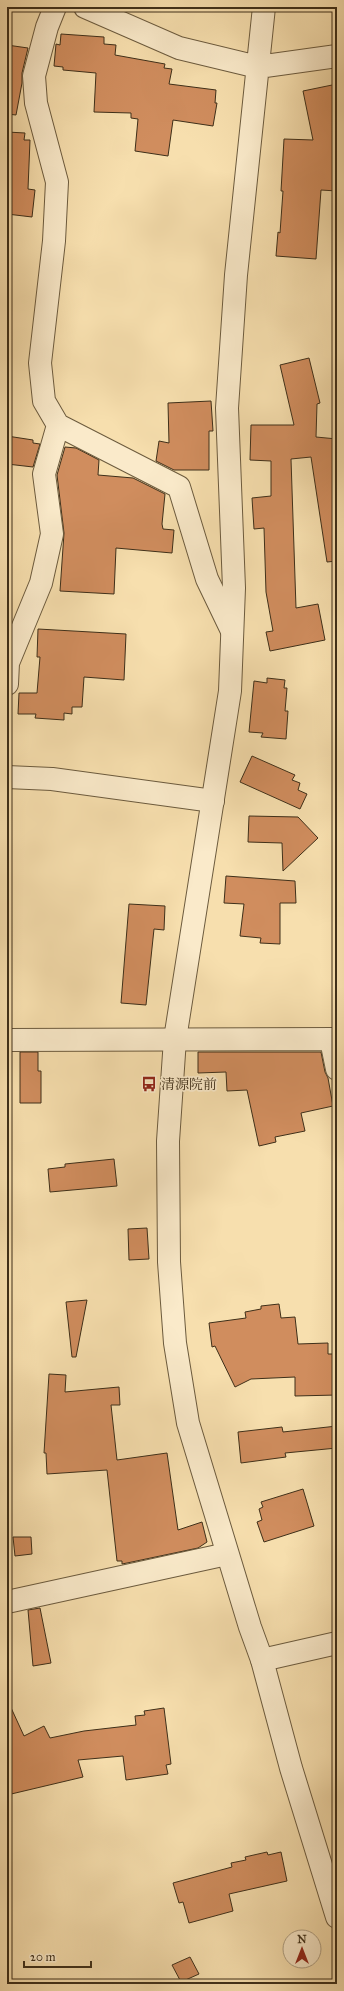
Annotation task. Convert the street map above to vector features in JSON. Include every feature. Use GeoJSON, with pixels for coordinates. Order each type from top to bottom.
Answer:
{"type":"FeatureCollection","features":[{"type":"Feature","properties":{"kind":"street"},"geometry":{"type":"LineString","coordinates":[[55,7],[47,27],[34,76],[36,102],[58,182],[54,241],[40,363],[44,400],[58,425],[179,487],[207,579],[232,631]]}},
{"type":"Feature","properties":{"kind":"street"},"geometry":{"type":"LineString","coordinates":[[85,7],[180,48],[258,67],[337,56]]}},
{"type":"Feature","properties":{"kind":"street"},"geometry":{"type":"LineString","coordinates":[[264,7],[236,275],[227,408],[234,588],[230,691],[175,1039],[168,1141],[169,1262],[175,1343],[188,1422],[227,1554],[262,1660],[292,1768],[337,1917]]}},
{"type":"Feature","properties":{"kind":"street"},"geometry":{"type":"LineString","coordinates":[[7,684],[8,663],[41,584],[52,534],[44,474],[58,425]]}},
{"type":"Feature","properties":{"kind":"street"},"geometry":{"type":"LineString","coordinates":[[7,777],[52,779],[213,800]]}},
{"type":"Feature","properties":{"kind":"street"},"geometry":{"type":"LineString","coordinates":[[7,1040],[334,1040],[337,1069]]}},
{"type":"Feature","properties":{"kind":"street"},"geometry":{"type":"LineString","coordinates":[[7,1602],[227,1554]]}},
{"type":"Feature","properties":{"kind":"street"},"geometry":{"type":"LineString","coordinates":[[262,1660],[337,1644]]}},
{"type":"Feature","properties":{"kind":"building"},"geometry":{"type":"Polygon","coordinates":[[[61,34],[104,37],[104,44],[116,45],[115,55],[165,64],[164,68],[172,69],[169,84],[216,90],[215,103],[217,103],[213,126],[173,120],[168,156],[135,151],[138,119],[131,118],[131,113],[94,112],[96,73],[63,70],[63,67],[54,66],[56,44],[60,45],[61,34]]]}},
{"type":"Feature","properties":{"kind":"building"},"geometry":{"type":"Polygon","coordinates":[[[7,45],[28,48],[22,73],[22,83],[16,115],[7,114],[7,45]]]}},
{"type":"Feature","properties":{"kind":"building"},"geometry":{"type":"Polygon","coordinates":[[[337,84],[337,191],[321,190],[316,259],[276,256],[278,232],[280,233],[283,191],[281,191],[284,139],[313,140],[303,91],[337,84]]]}},
{"type":"Feature","properties":{"kind":"building"},"geometry":{"type":"Polygon","coordinates":[[[7,132],[25,133],[24,140],[30,140],[28,189],[35,190],[32,217],[7,214],[7,132]]]}},
{"type":"Feature","properties":{"kind":"building"},"geometry":{"type":"Polygon","coordinates":[[[309,358],[320,403],[317,404],[316,437],[337,439],[337,561],[327,562],[311,457],[291,459],[296,608],[318,604],[325,640],[270,651],[266,632],[273,631],[266,592],[264,528],[254,529],[252,498],[271,496],[271,461],[250,460],[251,425],[294,425],[280,365],[309,358]]]}},
{"type":"Feature","properties":{"kind":"building"},"geometry":{"type":"Polygon","coordinates":[[[211,401],[213,431],[209,431],[209,470],[174,470],[156,461],[159,441],[169,443],[168,403],[211,401]]]}},
{"type":"Feature","properties":{"kind":"building"},"geometry":{"type":"Polygon","coordinates":[[[7,436],[33,440],[33,443],[40,444],[33,467],[7,464],[7,436]]]}},
{"type":"Feature","properties":{"kind":"building"},"geometry":{"type":"Polygon","coordinates":[[[65,447],[76,448],[99,460],[98,475],[133,478],[165,494],[162,524],[163,529],[174,530],[172,553],[116,548],[114,594],[60,591],[64,533],[57,475],[65,447]]]}},
{"type":"Feature","properties":{"kind":"building"},"geometry":{"type":"Polygon","coordinates":[[[38,629],[126,634],[124,680],[84,677],[82,707],[72,707],[72,714],[64,713],[64,720],[35,718],[36,714],[18,714],[19,693],[37,693],[40,657],[37,657],[38,629]]]}},
{"type":"Feature","properties":{"kind":"building"},"geometry":{"type":"Polygon","coordinates":[[[267,678],[285,680],[284,688],[287,688],[285,711],[288,711],[286,739],[261,737],[263,733],[249,732],[254,681],[267,683],[267,678]]]}},
{"type":"Feature","properties":{"kind":"building"},"geometry":{"type":"Polygon","coordinates":[[[252,756],[295,775],[292,780],[300,783],[298,790],[307,794],[300,809],[240,782],[252,756]]]}},
{"type":"Feature","properties":{"kind":"building"},"geometry":{"type":"Polygon","coordinates":[[[249,816],[298,817],[318,838],[283,871],[282,843],[248,842],[249,816]]]}},
{"type":"Feature","properties":{"kind":"building"},"geometry":{"type":"Polygon","coordinates":[[[226,876],[295,881],[296,903],[280,903],[280,944],[260,943],[261,938],[240,936],[244,904],[224,903],[226,876]]]}},
{"type":"Feature","properties":{"kind":"building"},"geometry":{"type":"Polygon","coordinates":[[[129,904],[165,906],[164,930],[154,929],[146,1005],[121,1003],[129,904]]]}},
{"type":"Feature","properties":{"kind":"building"},"geometry":{"type":"Polygon","coordinates":[[[20,1052],[38,1052],[38,1071],[41,1071],[41,1103],[20,1103],[20,1052]]]}},
{"type":"Feature","properties":{"kind":"building"},"geometry":{"type":"Polygon","coordinates":[[[198,1052],[321,1052],[333,1106],[301,1113],[305,1131],[275,1137],[276,1142],[259,1146],[247,1090],[227,1091],[226,1072],[198,1073],[198,1052]]]}},
{"type":"Feature","properties":{"kind":"building"},"geometry":{"type":"Polygon","coordinates":[[[114,1159],[117,1186],[50,1192],[48,1169],[65,1167],[65,1164],[114,1159]]]}},
{"type":"Feature","properties":{"kind":"building"},"geometry":{"type":"Polygon","coordinates":[[[147,1228],[149,1259],[129,1260],[128,1229],[147,1228]]]}},
{"type":"Feature","properties":{"kind":"building"},"geometry":{"type":"Polygon","coordinates":[[[87,1300],[76,1357],[72,1357],[66,1302],[87,1300]]]}},
{"type":"Feature","properties":{"kind":"building"},"geometry":{"type":"Polygon","coordinates":[[[279,1304],[281,1318],[295,1317],[298,1344],[328,1343],[328,1354],[337,1354],[337,1395],[295,1396],[295,1377],[251,1379],[235,1387],[215,1346],[212,1347],[209,1323],[246,1318],[245,1312],[261,1309],[261,1306],[279,1304]]]}},
{"type":"Feature","properties":{"kind":"building"},"geometry":{"type":"Polygon","coordinates":[[[49,1374],[66,1375],[65,1392],[119,1387],[120,1405],[111,1405],[117,1460],[167,1453],[178,1530],[202,1522],[207,1542],[198,1548],[127,1563],[122,1564],[122,1561],[117,1561],[107,1470],[47,1474],[46,1453],[44,1453],[49,1374]]]}},
{"type":"Feature","properties":{"kind":"building"},"geometry":{"type":"Polygon","coordinates":[[[337,1426],[337,1448],[285,1453],[286,1457],[241,1463],[238,1432],[282,1427],[283,1432],[337,1426]]]}},
{"type":"Feature","properties":{"kind":"building"},"geometry":{"type":"Polygon","coordinates":[[[303,1489],[314,1526],[264,1542],[257,1522],[262,1520],[259,1509],[263,1507],[261,1502],[303,1489]]]}},
{"type":"Feature","properties":{"kind":"building"},"geometry":{"type":"Polygon","coordinates":[[[13,1537],[31,1537],[32,1554],[15,1556],[13,1537]]]}},
{"type":"Feature","properties":{"kind":"building"},"geometry":{"type":"Polygon","coordinates":[[[40,1608],[51,1663],[33,1666],[28,1610],[40,1608]]]}},
{"type":"Feature","properties":{"kind":"building"},"geometry":{"type":"Polygon","coordinates":[[[7,1699],[24,1736],[44,1726],[50,1738],[84,1731],[136,1725],[135,1716],[145,1715],[144,1711],[164,1708],[171,1764],[166,1765],[168,1774],[126,1780],[123,1756],[78,1760],[83,1777],[7,1795],[7,1699]]]}},
{"type":"Feature","properties":{"kind":"building"},"geometry":{"type":"Polygon","coordinates":[[[267,1852],[268,1855],[281,1852],[287,1881],[229,1894],[233,1911],[189,1923],[183,1902],[179,1903],[173,1883],[232,1867],[231,1863],[246,1860],[245,1857],[267,1852]]]}},
{"type":"Feature","properties":{"kind":"building"},"geometry":{"type":"Polygon","coordinates":[[[190,1957],[199,1974],[181,1982],[172,1965],[190,1957]]]}},
{"type":"Feature","properties":{"kind":"place","name":"清源院前"},"geometry":{"type":"Point","coordinates":[149,1084]}}]}
